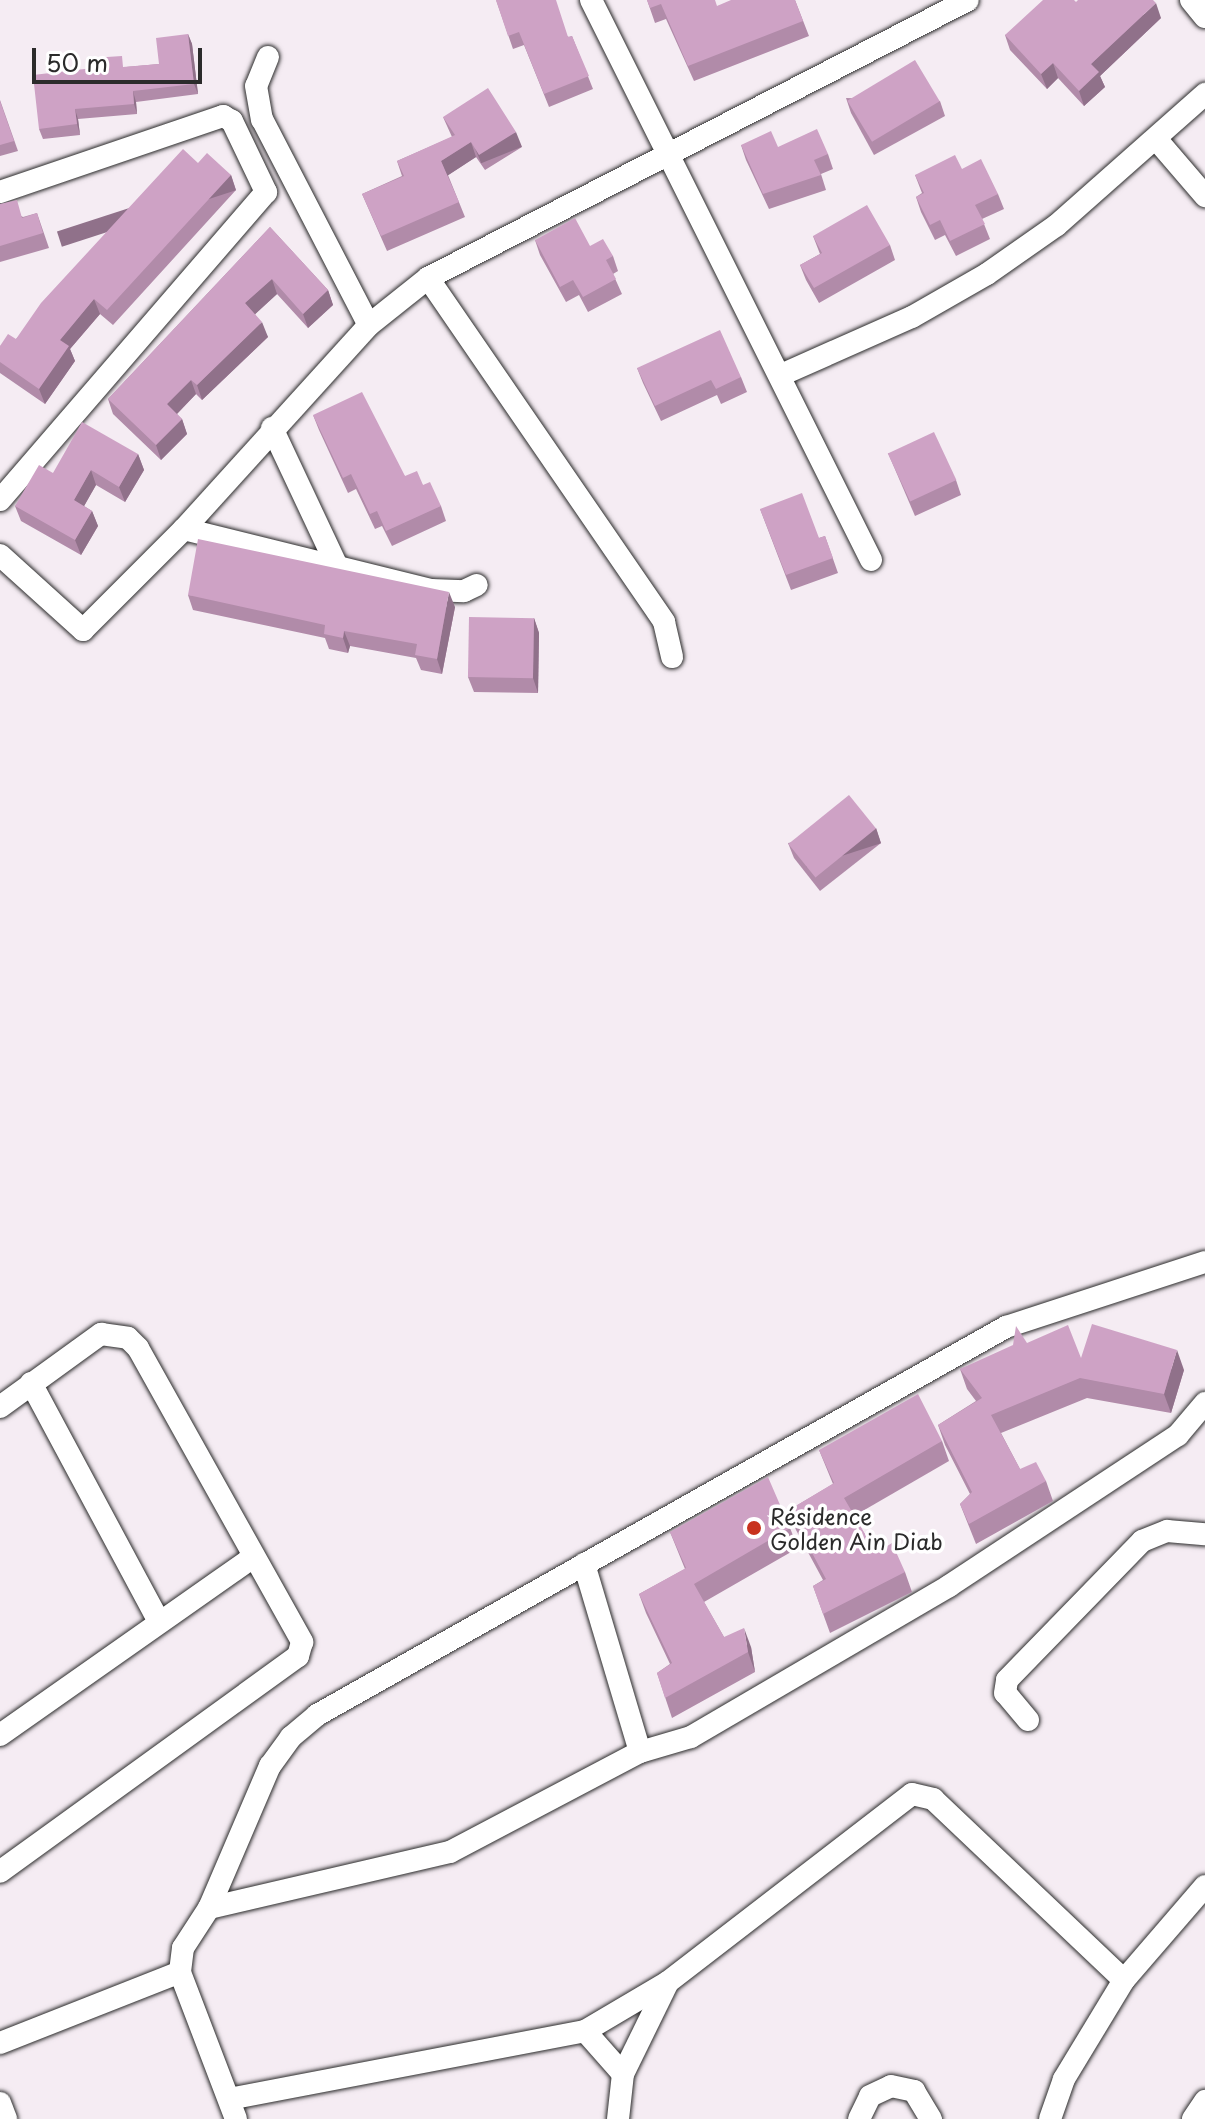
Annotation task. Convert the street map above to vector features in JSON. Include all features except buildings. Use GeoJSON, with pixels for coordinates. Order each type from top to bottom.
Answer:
{"type":"FeatureCollection","features":[{"type":"Feature","properties":{"kind":"street"},"geometry":{"type":"LineString","coordinates":[[591,0],[871,560]]}},
{"type":"Feature","properties":{"kind":"street"},"geometry":{"type":"LineString","coordinates":[[0,555],[83,630],[184,529],[272,428],[369,325],[428,278],[968,0]]}},
{"type":"Feature","properties":{"kind":"street"},"geometry":{"type":"LineString","coordinates":[[1191,0],[1205,17]]}},
{"type":"Feature","properties":{"kind":"street"},"geometry":{"type":"LineString","coordinates":[[268,57],[256,86],[262,119],[369,325]]}},
{"type":"Feature","properties":{"kind":"street"},"geometry":{"type":"LineString","coordinates":[[781,375],[912,317],[987,274],[1057,225],[1157,140],[1205,94]]}},
{"type":"Feature","properties":{"kind":"street"},"geometry":{"type":"LineString","coordinates":[[0,192],[219,116],[232,121],[266,192],[0,500]]}},
{"type":"Feature","properties":{"kind":"street"},"geometry":{"type":"LineString","coordinates":[[1157,140],[1205,196]]}},
{"type":"Feature","properties":{"kind":"street"},"geometry":{"type":"LineString","coordinates":[[428,278],[664,622],[672,657]]}},
{"type":"Feature","properties":{"kind":"street"},"geometry":{"type":"LineString","coordinates":[[272,428],[336,564]]}},
{"type":"Feature","properties":{"kind":"street"},"geometry":{"type":"LineString","coordinates":[[184,529],[447,593],[477,585]]}},
{"type":"Feature","properties":{"kind":"street"},"geometry":{"type":"LineString","coordinates":[[1124,1980],[923,1793],[902,1800],[668,1982],[585,2031],[232,2109],[180,1972],[183,1948],[209,1908],[270,1766],[291,1737],[317,1715],[1006,1327],[1205,1262]]}},
{"type":"Feature","properties":{"kind":"street"},"geometry":{"type":"LineString","coordinates":[[0,1407],[101,1334],[128,1338],[138,1348],[302,1642],[298,1656],[0,1872]]}},
{"type":"Feature","properties":{"kind":"street"},"geometry":{"type":"LineString","coordinates":[[31,1383],[158,1620]]}},
{"type":"Feature","properties":{"kind":"street"},"geometry":{"type":"LineString","coordinates":[[209,1908],[450,1852],[640,1752],[691,1737],[949,1586],[1155,1451],[1191,1422],[1205,1403]]}},
{"type":"Feature","properties":{"kind":"street"},"geometry":{"type":"LineString","coordinates":[[1028,1720],[1004,1689],[1018,1669],[1142,1541],[1167,1531],[1205,1534]]}},
{"type":"Feature","properties":{"kind":"street"},"geometry":{"type":"LineString","coordinates":[[0,1735],[158,1620],[253,1557]]}},
{"type":"Feature","properties":{"kind":"street"},"geometry":{"type":"LineString","coordinates":[[584,1564],[640,1752]]}},
{"type":"Feature","properties":{"kind":"street"},"geometry":{"type":"LineString","coordinates":[[1050,2119],[1064,2079],[1124,1980],[1205,1886]]}},
{"type":"Feature","properties":{"kind":"street"},"geometry":{"type":"LineString","coordinates":[[0,2043],[180,1972]]}},
{"type":"Feature","properties":{"kind":"street"},"geometry":{"type":"LineString","coordinates":[[618,2119],[623,2074],[668,1982]]}},
{"type":"Feature","properties":{"kind":"street"},"geometry":{"type":"LineString","coordinates":[[585,2031],[623,2074]]}},
{"type":"Feature","properties":{"kind":"street"},"geometry":{"type":"LineString","coordinates":[[859,2119],[870,2096],[891,2086],[914,2091],[931,2119]]}},
{"type":"Feature","properties":{"kind":"street"},"geometry":{"type":"LineString","coordinates":[[1193,2119],[1205,2101]]}},
{"type":"Feature","properties":{"kind":"street"},"geometry":{"type":"LineString","coordinates":[[0,2103],[6,2119]]}},
{"type":"Feature","properties":{"kind":"place","name":"Résidence Golden Ain Diab"},"geometry":{"type":"Point","coordinates":[754,1528]}}]}
